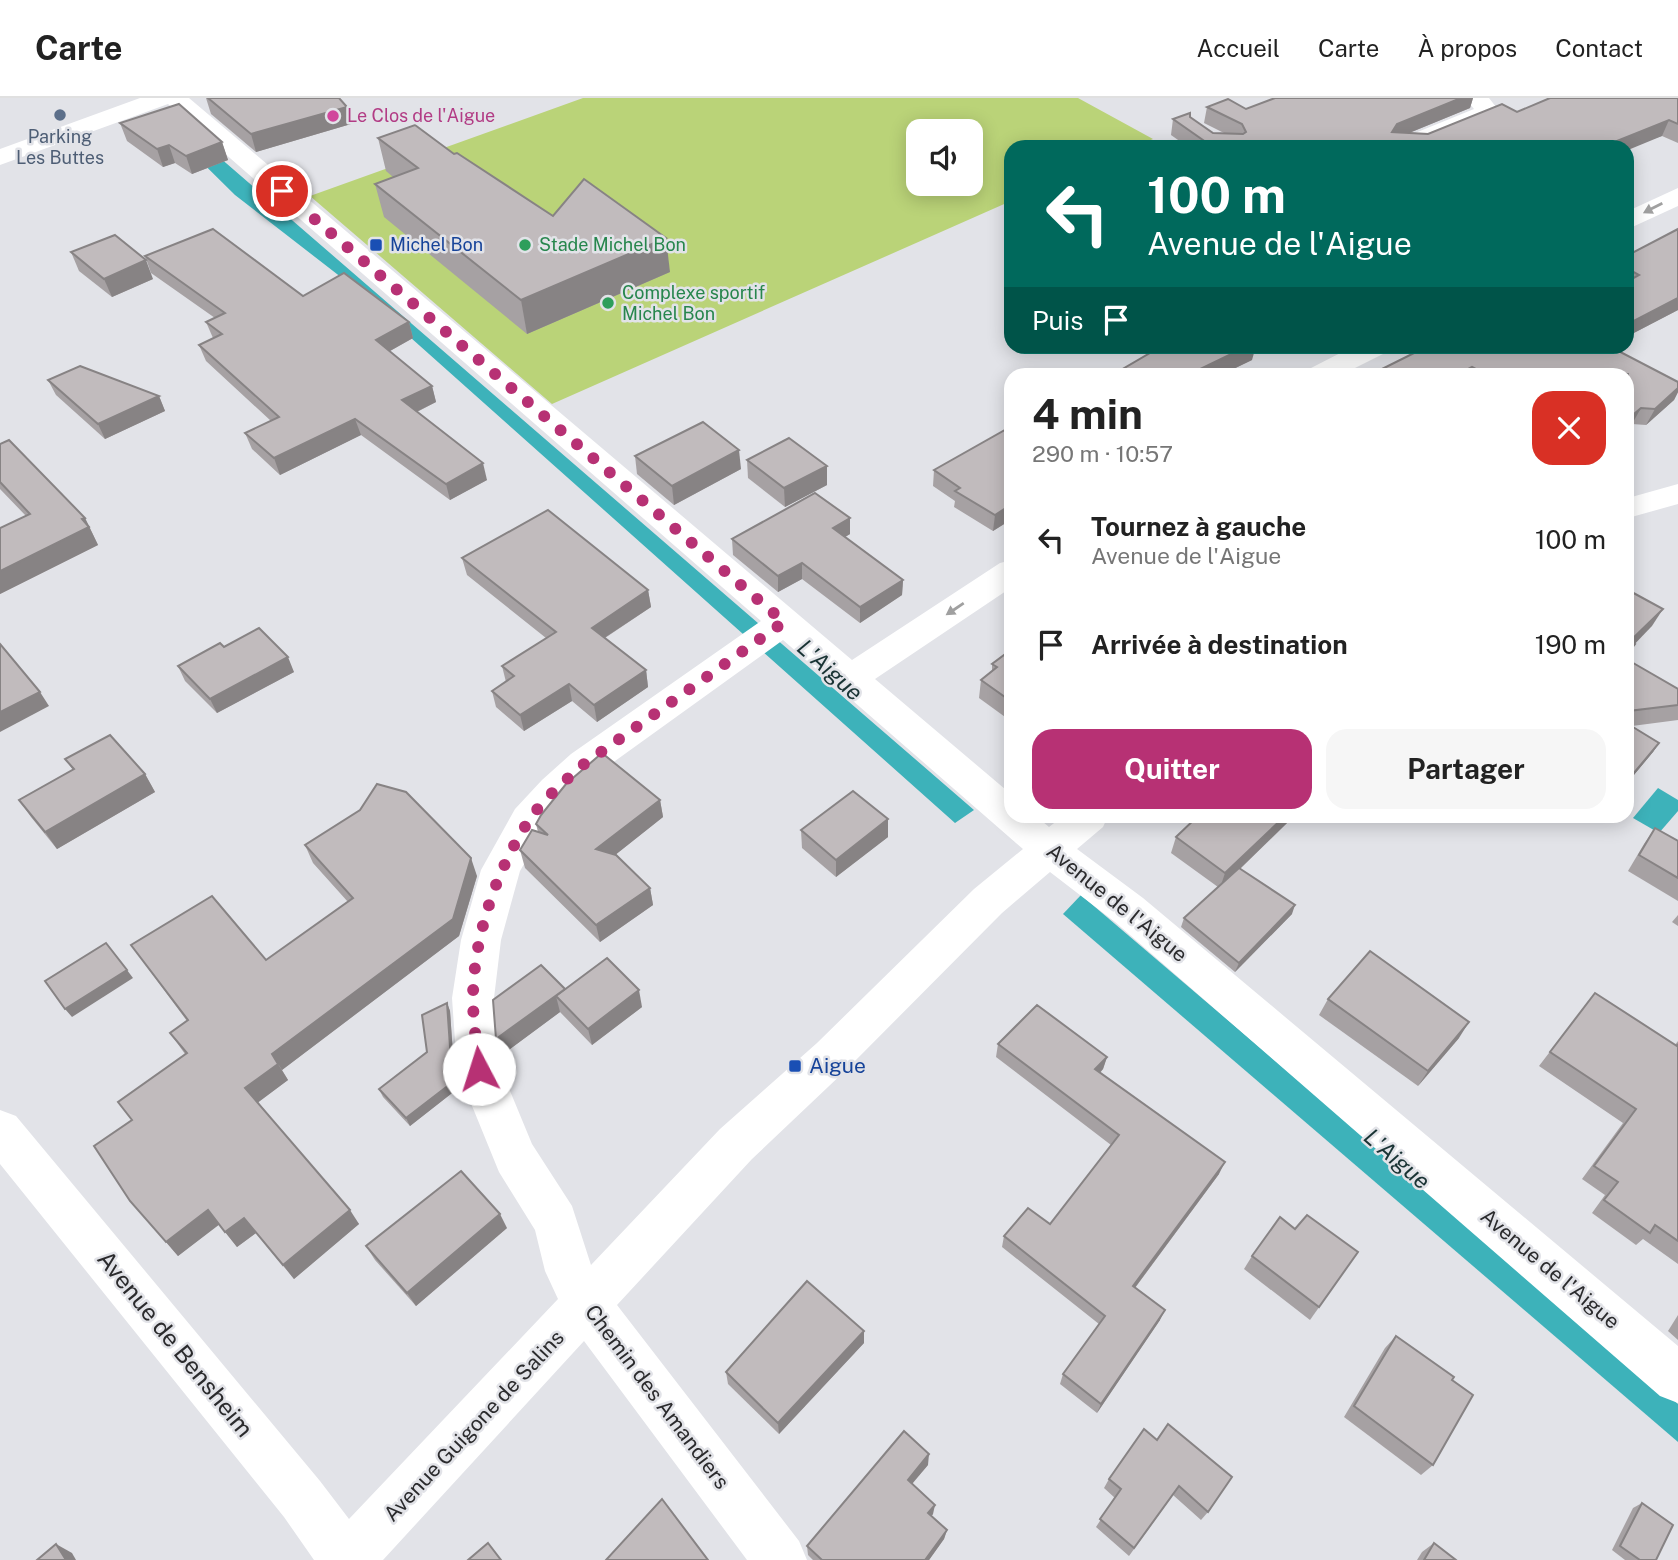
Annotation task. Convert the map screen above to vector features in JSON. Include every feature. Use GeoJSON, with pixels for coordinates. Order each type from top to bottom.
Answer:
{"type":"FeatureCollection","features":[{"type":"Feature","properties":{"kind":"street"},"geometry":{"type":"LineString","coordinates":[[0,158],[114,114],[164,98]]}},
{"type":"Feature","properties":{"kind":"street","name":"Avenue de l'Aigue"},"geometry":{"type":"LineString","coordinates":[[176,98],[767,632],[851,678],[1032,865],[1129,910],[1678,1378]]}},
{"type":"Feature","properties":{"kind":"street"},"geometry":{"type":"LineString","coordinates":[[1419,140],[1488,112],[1477,98]]}},
{"type":"Feature","properties":{"kind":"street"},"geometry":{"type":"LineString","coordinates":[[1634,218],[1678,196]]}},
{"type":"Feature","properties":{"kind":"street"},"geometry":{"type":"LineString","coordinates":[[1333,368],[1361,354]]}},
{"type":"Feature","properties":{"kind":"street"},"geometry":{"type":"LineString","coordinates":[[1634,506],[1678,494]]}},
{"type":"Feature","properties":{"kind":"street"},"geometry":{"type":"LineString","coordinates":[[851,678],[1004,576]]}},
{"type":"Feature","properties":{"kind":"street","name":"Chemin des Amandiers"},"geometry":{"type":"LineString","coordinates":[[767,632],[584,764],[555,790],[529,820],[501,870],[481,940],[473,998],[479,1069],[515,1157],[556,1222],[569,1271],[587,1306],[780,1560]]}},
{"type":"Feature","properties":{"kind":"street","name":"Avenue Guigone de Salins"},"geometry":{"type":"LineString","coordinates":[[346,1560],[736,1144],[1032,865],[1081,823]]}},
{"type":"Feature","properties":{"kind":"street","name":"Avenue de Bensheim"},"geometry":{"type":"LineString","coordinates":[[0,1130],[302,1499],[346,1560]]}},
{"type":"Feature","properties":{"kind":"green space","name":"Complexe sportif Michel Bon"},"geometry":{"type":"Polygon","coordinates":[[[583,98],[1078,98],[1153,139],[1004,140],[1004,204],[552,404],[310,196],[583,98]]]}},
{"type":"Feature","properties":{"kind":"water"},"geometry":{"type":"Polygon","coordinates":[[[167,112],[974,810],[955,823],[355,288],[235,195],[155,116],[167,112]]]}},
{"type":"Feature","properties":{"kind":"water"},"geometry":{"type":"Polygon","coordinates":[[[1658,788],[1678,800],[1678,811],[1659,833],[1634,817],[1658,788]]]}},
{"type":"Feature","properties":{"kind":"water"},"geometry":{"type":"Polygon","coordinates":[[[1081,895],[1678,1404],[1678,1442],[1063,914],[1081,895]]]}},
{"type":"Feature","properties":{"kind":"building"},"geometry":{"type":"Polygon","coordinates":[[[208,98],[339,98],[347,107],[251,134],[208,98]]]}},
{"type":"Feature","properties":{"kind":"building"},"geometry":{"type":"Polygon","coordinates":[[[1275,98],[1461,98],[1397,124],[1392,132],[1428,134],[1502,104],[1517,112],[1550,98],[1678,98],[1678,124],[1669,120],[1619,140],[1203,140],[1173,119],[1190,113],[1190,117],[1213,133],[1243,134],[1246,132],[1242,124],[1207,107],[1228,99],[1246,109],[1275,98]]]}},
{"type":"Feature","properties":{"kind":"building"},"geometry":{"type":"Polygon","coordinates":[[[179,104],[222,142],[186,156],[169,145],[157,149],[120,123],[179,104]]]}},
{"type":"Feature","properties":{"kind":"building"},"geometry":{"type":"Polygon","coordinates":[[[415,125],[454,154],[457,153],[553,216],[584,179],[666,238],[521,300],[375,184],[418,168],[378,138],[415,125]]]}},
{"type":"Feature","properties":{"kind":"building"},"geometry":{"type":"Polygon","coordinates":[[[213,229],[303,296],[344,273],[409,322],[376,340],[432,386],[402,400],[483,463],[446,484],[355,419],[274,458],[245,433],[279,417],[199,345],[222,334],[206,322],[225,313],[145,256],[213,229]]]}},
{"type":"Feature","properties":{"kind":"building"},"geometry":{"type":"Polygon","coordinates":[[[1678,229],[1678,298],[1634,321],[1634,278],[1639,275],[1634,272],[1634,252],[1678,229]]]}},
{"type":"Feature","properties":{"kind":"building"},"geometry":{"type":"Polygon","coordinates":[[[115,235],[146,260],[104,279],[71,252],[115,235]]]}},
{"type":"Feature","properties":{"kind":"building"},"geometry":{"type":"Polygon","coordinates":[[[1148,354],[1231,354],[1202,368],[1124,368],[1148,354]]]}},
{"type":"Feature","properties":{"kind":"building"},"geometry":{"type":"Polygon","coordinates":[[[1412,354],[1624,354],[1678,382],[1678,388],[1655,409],[1641,408],[1634,414],[1634,368],[1384,368],[1412,354]]]}},
{"type":"Feature","properties":{"kind":"building"},"geometry":{"type":"Polygon","coordinates":[[[80,366],[159,396],[98,424],[48,380],[80,366]]]}},
{"type":"Feature","properties":{"kind":"building"},"geometry":{"type":"Polygon","coordinates":[[[703,422],[739,450],[672,486],[635,456],[703,422]]]}},
{"type":"Feature","properties":{"kind":"building"},"geometry":{"type":"Polygon","coordinates":[[[1004,431],[1004,509],[995,515],[955,491],[960,488],[934,470],[1004,431]]]}},
{"type":"Feature","properties":{"kind":"building"},"geometry":{"type":"Polygon","coordinates":[[[789,438],[827,466],[784,488],[747,460],[789,438]]]}},
{"type":"Feature","properties":{"kind":"building"},"geometry":{"type":"Polygon","coordinates":[[[9,440],[85,518],[82,519],[89,527],[0,571],[0,528],[30,514],[0,482],[0,444],[9,440]]]}},
{"type":"Feature","properties":{"kind":"building"},"geometry":{"type":"Polygon","coordinates":[[[815,493],[850,518],[833,528],[903,580],[860,607],[802,563],[778,576],[732,539],[815,493]]]}},
{"type":"Feature","properties":{"kind":"building"},"geometry":{"type":"Polygon","coordinates":[[[548,510],[648,590],[592,628],[646,670],[594,705],[569,684],[520,715],[492,691],[514,676],[502,666],[556,632],[462,558],[548,510]]]}},
{"type":"Feature","properties":{"kind":"building"},"geometry":{"type":"Polygon","coordinates":[[[1634,593],[1663,609],[1634,637],[1634,593]]]}},
{"type":"Feature","properties":{"kind":"building"},"geometry":{"type":"Polygon","coordinates":[[[259,628],[288,657],[210,699],[178,666],[220,643],[224,647],[259,628]]]}},
{"type":"Feature","properties":{"kind":"building"},"geometry":{"type":"Polygon","coordinates":[[[0,644],[40,692],[0,712],[0,644]]]}},
{"type":"Feature","properties":{"kind":"building"},"geometry":{"type":"Polygon","coordinates":[[[1004,655],[1004,696],[981,680],[997,667],[992,664],[1004,655]]]}},
{"type":"Feature","properties":{"kind":"building"},"geometry":{"type":"Polygon","coordinates":[[[1634,663],[1678,689],[1678,705],[1634,710],[1634,663]]]}},
{"type":"Feature","properties":{"kind":"building"},"geometry":{"type":"Polygon","coordinates":[[[1634,728],[1659,743],[1634,773],[1634,728]]]}},
{"type":"Feature","properties":{"kind":"building"},"geometry":{"type":"Polygon","coordinates":[[[110,735],[145,774],[45,832],[19,800],[74,769],[65,759],[110,735]]]}},
{"type":"Feature","properties":{"kind":"building"},"geometry":{"type":"Polygon","coordinates":[[[602,753],[660,800],[596,849],[616,855],[650,888],[596,925],[520,850],[532,830],[548,835],[536,824],[541,815],[566,784],[602,753]]]}},
{"type":"Feature","properties":{"kind":"building"},"geometry":{"type":"Polygon","coordinates":[[[377,784],[406,792],[471,858],[453,919],[272,1054],[278,1064],[245,1088],[350,1210],[283,1265],[244,1218],[225,1232],[208,1210],[166,1242],[130,1201],[94,1146],[132,1120],[118,1102],[187,1053],[170,1033],[188,1020],[131,945],[212,896],[266,960],[353,898],[305,845],[360,810],[377,784]]]}},
{"type":"Feature","properties":{"kind":"building"},"geometry":{"type":"Polygon","coordinates":[[[853,791],[888,819],[836,860],[801,830],[853,791]]]}},
{"type":"Feature","properties":{"kind":"building"},"geometry":{"type":"Polygon","coordinates":[[[1191,823],[1278,823],[1225,873],[1176,837],[1191,823]]]}},
{"type":"Feature","properties":{"kind":"building"},"geometry":{"type":"Polygon","coordinates":[[[1655,828],[1678,841],[1678,878],[1639,855],[1655,828]]]}},
{"type":"Feature","properties":{"kind":"building"},"geometry":{"type":"Polygon","coordinates":[[[1239,868],[1295,905],[1239,963],[1184,918],[1239,868]]]}},
{"type":"Feature","properties":{"kind":"building"},"geometry":{"type":"Polygon","coordinates":[[[106,943],[127,970],[65,1009],[45,981],[106,943]]]}},
{"type":"Feature","properties":{"kind":"building"},"geometry":{"type":"Polygon","coordinates":[[[1370,951],[1469,1022],[1428,1071],[1328,999],[1370,951]]]}},
{"type":"Feature","properties":{"kind":"building"},"geometry":{"type":"Polygon","coordinates":[[[607,958],[639,990],[588,1029],[556,996],[607,958]]]}},
{"type":"Feature","properties":{"kind":"building"},"geometry":{"type":"Polygon","coordinates":[[[541,965],[565,989],[496,1039],[493,1000],[541,965]]]}},
{"type":"Feature","properties":{"kind":"building"},"geometry":{"type":"Polygon","coordinates":[[[1595,993],[1677,1046],[1678,1044],[1678,1241],[1655,1225],[1650,1233],[1604,1200],[1618,1182],[1594,1166],[1636,1109],[1550,1052],[1595,993]]]}},
{"type":"Feature","properties":{"kind":"building"},"geometry":{"type":"Polygon","coordinates":[[[447,1003],[451,1061],[458,1078],[406,1118],[379,1089],[427,1052],[422,1015],[447,1003]]]}},
{"type":"Feature","properties":{"kind":"building"},"geometry":{"type":"Polygon","coordinates":[[[1037,1005],[1107,1057],[1095,1069],[1225,1162],[1133,1286],[1165,1310],[1101,1404],[1063,1374],[1105,1316],[1004,1236],[1028,1208],[1050,1224],[1119,1135],[998,1044],[1037,1005]]]}},
{"type":"Feature","properties":{"kind":"building"},"geometry":{"type":"Polygon","coordinates":[[[461,1171],[500,1214],[407,1293],[366,1246],[461,1171]]]}},
{"type":"Feature","properties":{"kind":"building"},"geometry":{"type":"Polygon","coordinates":[[[1307,1215],[1358,1252],[1319,1307],[1252,1256],[1280,1217],[1295,1229],[1307,1215]]]}},
{"type":"Feature","properties":{"kind":"building"},"geometry":{"type":"Polygon","coordinates":[[[807,1281],[864,1331],[778,1423],[726,1372],[807,1281]]]}},
{"type":"Feature","properties":{"kind":"building"},"geometry":{"type":"Polygon","coordinates":[[[1396,1336],[1454,1377],[1452,1380],[1473,1395],[1433,1465],[1354,1406],[1396,1336]]]}},
{"type":"Feature","properties":{"kind":"building"},"geometry":{"type":"Polygon","coordinates":[[[1168,1424],[1232,1477],[1208,1512],[1179,1486],[1134,1548],[1100,1519],[1121,1489],[1109,1479],[1144,1429],[1157,1440],[1168,1424]]]}},
{"type":"Feature","properties":{"kind":"building"},"geometry":{"type":"Polygon","coordinates":[[[904,1431],[929,1454],[908,1480],[935,1505],[928,1513],[947,1530],[925,1560],[822,1560],[807,1546],[904,1431]]]}},
{"type":"Feature","properties":{"kind":"building"},"geometry":{"type":"Polygon","coordinates":[[[662,1499],[708,1560],[606,1560],[662,1499]]]}},
{"type":"Feature","properties":{"kind":"building"},"geometry":{"type":"Polygon","coordinates":[[[1642,1503],[1673,1525],[1656,1560],[1640,1560],[1620,1546],[1642,1503]]]}},
{"type":"Feature","properties":{"kind":"building"},"geometry":{"type":"Polygon","coordinates":[[[488,1543],[501,1560],[468,1560],[488,1543]]]}},
{"type":"Feature","properties":{"kind":"building"},"geometry":{"type":"Polygon","coordinates":[[[1434,1543],[1456,1560],[1424,1560],[1434,1543]]]}},
{"type":"Feature","properties":{"kind":"building"},"geometry":{"type":"Polygon","coordinates":[[[56,1544],[66,1560],[37,1560],[56,1544]]]}},
{"type":"Feature","properties":{"kind":"place","name":"Parking Les Buttes"},"geometry":{"type":"Point","coordinates":[60,115]}},
{"type":"Feature","properties":{"kind":"place","name":"Le Clos de l'Aigue"},"geometry":{"type":"Point","coordinates":[333,116]}},
{"type":"Feature","properties":{"kind":"place","name":"Michel Bon"},"geometry":{"type":"Point","coordinates":[376,245]}},
{"type":"Feature","properties":{"kind":"place","name":"Stade Michel Bon"},"geometry":{"type":"Point","coordinates":[525,245]}},
{"type":"Feature","properties":{"kind":"place","name":"Complexe sportif Michel Bon"},"geometry":{"type":"Point","coordinates":[608,303]}},
{"type":"Feature","properties":{"kind":"place","name":"Aigue"},"geometry":{"type":"Point","coordinates":[795,1066]}},
{"type":"Feature","properties":{"kind":"route"},"geometry":{"type":"LineString","coordinates":[[282,191],[784,622],[584,764],[555,790],[529,820],[501,870],[481,940],[473,998],[479,1069]]}},
{"type":"Feature","properties":{"kind":"water label","name":"L'Aigue"},"geometry":{"type":"Point","coordinates":[830,670]}},
{"type":"Feature","properties":{"kind":"water label","name":"L'Aigue"},"geometry":{"type":"Point","coordinates":[1397,1159]}}]}
